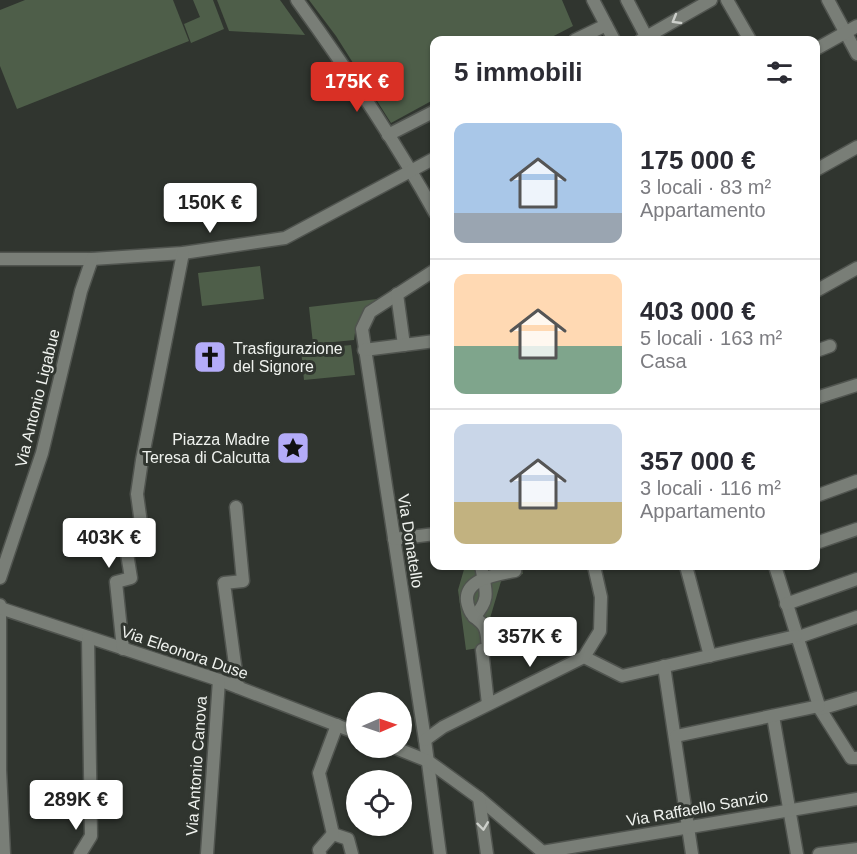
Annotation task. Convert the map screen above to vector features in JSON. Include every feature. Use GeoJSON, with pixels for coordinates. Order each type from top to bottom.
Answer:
{"type":"FeatureCollection","features":[{"type":"Feature","properties":{"kind":"street"},"geometry":{"type":"LineString","coordinates":[[297,0],[343,64],[430,204]]}},
{"type":"Feature","properties":{"kind":"street"},"geometry":{"type":"LineString","coordinates":[[593,0],[612,36]]}},
{"type":"Feature","properties":{"kind":"street"},"geometry":{"type":"LineString","coordinates":[[627,0],[643,36]]}},
{"type":"Feature","properties":{"kind":"street"},"geometry":{"type":"LineString","coordinates":[[652,36],[711,0]]}},
{"type":"Feature","properties":{"kind":"street"},"geometry":{"type":"LineString","coordinates":[[727,0],[748,36]]}},
{"type":"Feature","properties":{"kind":"street"},"geometry":{"type":"LineString","coordinates":[[828,0],[857,54]]}},
{"type":"Feature","properties":{"kind":"street"},"geometry":{"type":"LineString","coordinates":[[583,36],[606,25]]}},
{"type":"Feature","properties":{"kind":"street"},"geometry":{"type":"LineString","coordinates":[[820,47],[857,26]]}},
{"type":"Feature","properties":{"kind":"street"},"geometry":{"type":"LineString","coordinates":[[388,135],[430,114]]}},
{"type":"Feature","properties":{"kind":"street"},"geometry":{"type":"LineString","coordinates":[[820,168],[857,147]]}},
{"type":"Feature","properties":{"kind":"street"},"geometry":{"type":"LineString","coordinates":[[0,259],[92,259],[183,253],[285,238],[430,161]]}},
{"type":"Feature","properties":{"kind":"street"},"geometry":{"type":"LineString","coordinates":[[123,649],[116,582],[130,578],[125,541],[143,538],[137,494],[183,253]]}},
{"type":"Feature","properties":{"kind":"street","name":"Via Antonio Ligabue"},"geometry":{"type":"LineString","coordinates":[[0,578],[42,453],[81,291],[92,259]]}},
{"type":"Feature","properties":{"kind":"street"},"geometry":{"type":"LineString","coordinates":[[820,289],[857,268]]}},
{"type":"Feature","properties":{"kind":"street","name":"Via Donatello"},"geometry":{"type":"LineString","coordinates":[[430,273],[370,312],[362,329],[425,740],[440,854]]}},
{"type":"Feature","properties":{"kind":"street"},"geometry":{"type":"LineString","coordinates":[[397,294],[404,345]]}},
{"type":"Feature","properties":{"kind":"street"},"geometry":{"type":"LineString","coordinates":[[364,350],[430,342]]}},
{"type":"Feature","properties":{"kind":"street"},"geometry":{"type":"LineString","coordinates":[[820,350],[830,346]]}},
{"type":"Feature","properties":{"kind":"street"},"geometry":{"type":"LineString","coordinates":[[820,397],[857,384]]}},
{"type":"Feature","properties":{"kind":"street"},"geometry":{"type":"LineString","coordinates":[[820,495],[857,481]]}},
{"type":"Feature","properties":{"kind":"street"},"geometry":{"type":"LineString","coordinates":[[236,507],[243,580],[225,583],[238,687]]}},
{"type":"Feature","properties":{"kind":"street"},"geometry":{"type":"LineString","coordinates":[[820,542],[857,529]]}},
{"type":"Feature","properties":{"kind":"street"},"geometry":{"type":"LineString","coordinates":[[394,539],[430,535]]}},
{"type":"Feature","properties":{"kind":"street"},"geometry":{"type":"LineString","coordinates":[[482,571],[515,570]]}},
{"type":"Feature","properties":{"kind":"street"},"geometry":{"type":"LineString","coordinates":[[425,740],[443,727],[584,657],[600,631],[601,597],[595,570]]}},
{"type":"Feature","properties":{"kind":"street"},"geometry":{"type":"LineString","coordinates":[[687,570],[710,656]]}},
{"type":"Feature","properties":{"kind":"street"},"geometry":{"type":"LineString","coordinates":[[776,570],[820,708],[851,758],[857,758]]}},
{"type":"Feature","properties":{"kind":"street"},"geometry":{"type":"LineString","coordinates":[[482,571],[468,595],[470,612],[485,628],[488,649],[482,650],[488,704]]}},
{"type":"Feature","properties":{"kind":"street"},"geometry":{"type":"LineString","coordinates":[[474,617],[486,599],[482,571]]}},
{"type":"Feature","properties":{"kind":"street"},"geometry":{"type":"LineString","coordinates":[[786,604],[857,579]]}},
{"type":"Feature","properties":{"kind":"street"},"geometry":{"type":"LineString","coordinates":[[0,607],[0,770],[3,854]]}},
{"type":"Feature","properties":{"kind":"street","name":"Via Eleonora Duse"},"geometry":{"type":"LineString","coordinates":[[0,607],[219,680],[346,728]]}},
{"type":"Feature","properties":{"kind":"street"},"geometry":{"type":"LineString","coordinates":[[584,657],[622,676],[796,637],[857,617]]}},
{"type":"Feature","properties":{"kind":"street"},"geometry":{"type":"LineString","coordinates":[[80,854],[91,836],[88,637]]}},
{"type":"Feature","properties":{"kind":"street"},"geometry":{"type":"LineString","coordinates":[[664,666],[692,854]]}},
{"type":"Feature","properties":{"kind":"street","name":"Via Antonio Canova"},"geometry":{"type":"LineString","coordinates":[[207,854],[219,680]]}},
{"type":"Feature","properties":{"kind":"street"},"geometry":{"type":"LineString","coordinates":[[676,736],[820,708],[857,698]]}},
{"type":"Feature","properties":{"kind":"street"},"geometry":{"type":"LineString","coordinates":[[773,716],[797,854]]}},
{"type":"Feature","properties":{"kind":"street"},"geometry":{"type":"LineString","coordinates":[[333,834],[319,773],[338,725]]}},
{"type":"Feature","properties":{"kind":"street"},"geometry":{"type":"LineString","coordinates":[[412,755],[428,761],[479,798],[544,853]]}},
{"type":"Feature","properties":{"kind":"street"},"geometry":{"type":"LineString","coordinates":[[479,798],[487,854]]}},
{"type":"Feature","properties":{"kind":"street","name":"Via Raffaello Sanzio"},"geometry":{"type":"LineString","coordinates":[[544,853],[688,826],[857,799]]}},
{"type":"Feature","properties":{"kind":"street"},"geometry":{"type":"LineString","coordinates":[[320,854],[319,850],[333,834]]}},
{"type":"Feature","properties":{"kind":"street"},"geometry":{"type":"LineString","coordinates":[[333,834],[348,839],[352,854]]}},
{"type":"Feature","properties":{"kind":"street"},"geometry":{"type":"LineString","coordinates":[[819,854],[857,849]]}},
{"type":"Feature","properties":{"kind":"green space"},"geometry":{"type":"Polygon","coordinates":[[[25,0],[173,0],[189,41],[17,109],[0,66],[0,10],[25,0]]]}},
{"type":"Feature","properties":{"kind":"green space"},"geometry":{"type":"Polygon","coordinates":[[[193,0],[213,0],[224,29],[191,43],[184,24],[200,17],[193,0]]]}},
{"type":"Feature","properties":{"kind":"green space"},"geometry":{"type":"Polygon","coordinates":[[[217,0],[280,0],[305,35],[229,31],[217,0]]]}},
{"type":"Feature","properties":{"kind":"green space"},"geometry":{"type":"Polygon","coordinates":[[[309,0],[562,0],[573,26],[554,36],[430,36],[430,102],[391,123],[336,36],[309,0]]]}},
{"type":"Feature","properties":{"kind":"green space"},"geometry":{"type":"Polygon","coordinates":[[[260,266],[264,299],[202,306],[198,273],[260,266]]]}},
{"type":"Feature","properties":{"kind":"green space"},"geometry":{"type":"Polygon","coordinates":[[[377,299],[361,317],[356,327],[354,340],[313,344],[309,307],[377,299]]]}},
{"type":"Feature","properties":{"kind":"green space"},"geometry":{"type":"Polygon","coordinates":[[[351,345],[355,375],[304,380],[301,350],[351,345]]]}},
{"type":"Feature","properties":{"kind":"green space"},"geometry":{"type":"Polygon","coordinates":[[[464,570],[522,570],[523,574],[502,578],[488,625],[491,646],[466,650],[458,590],[464,570]]]}},
{"type":"Feature","properties":{"kind":"place","name":"Trasfigurazione del Signore"},"geometry":{"type":"Point","coordinates":[210,357]}},
{"type":"Feature","properties":{"kind":"place","name":"Piazza Madre Teresa di Calcutta"},"geometry":{"type":"Point","coordinates":[293,448]}}]}
